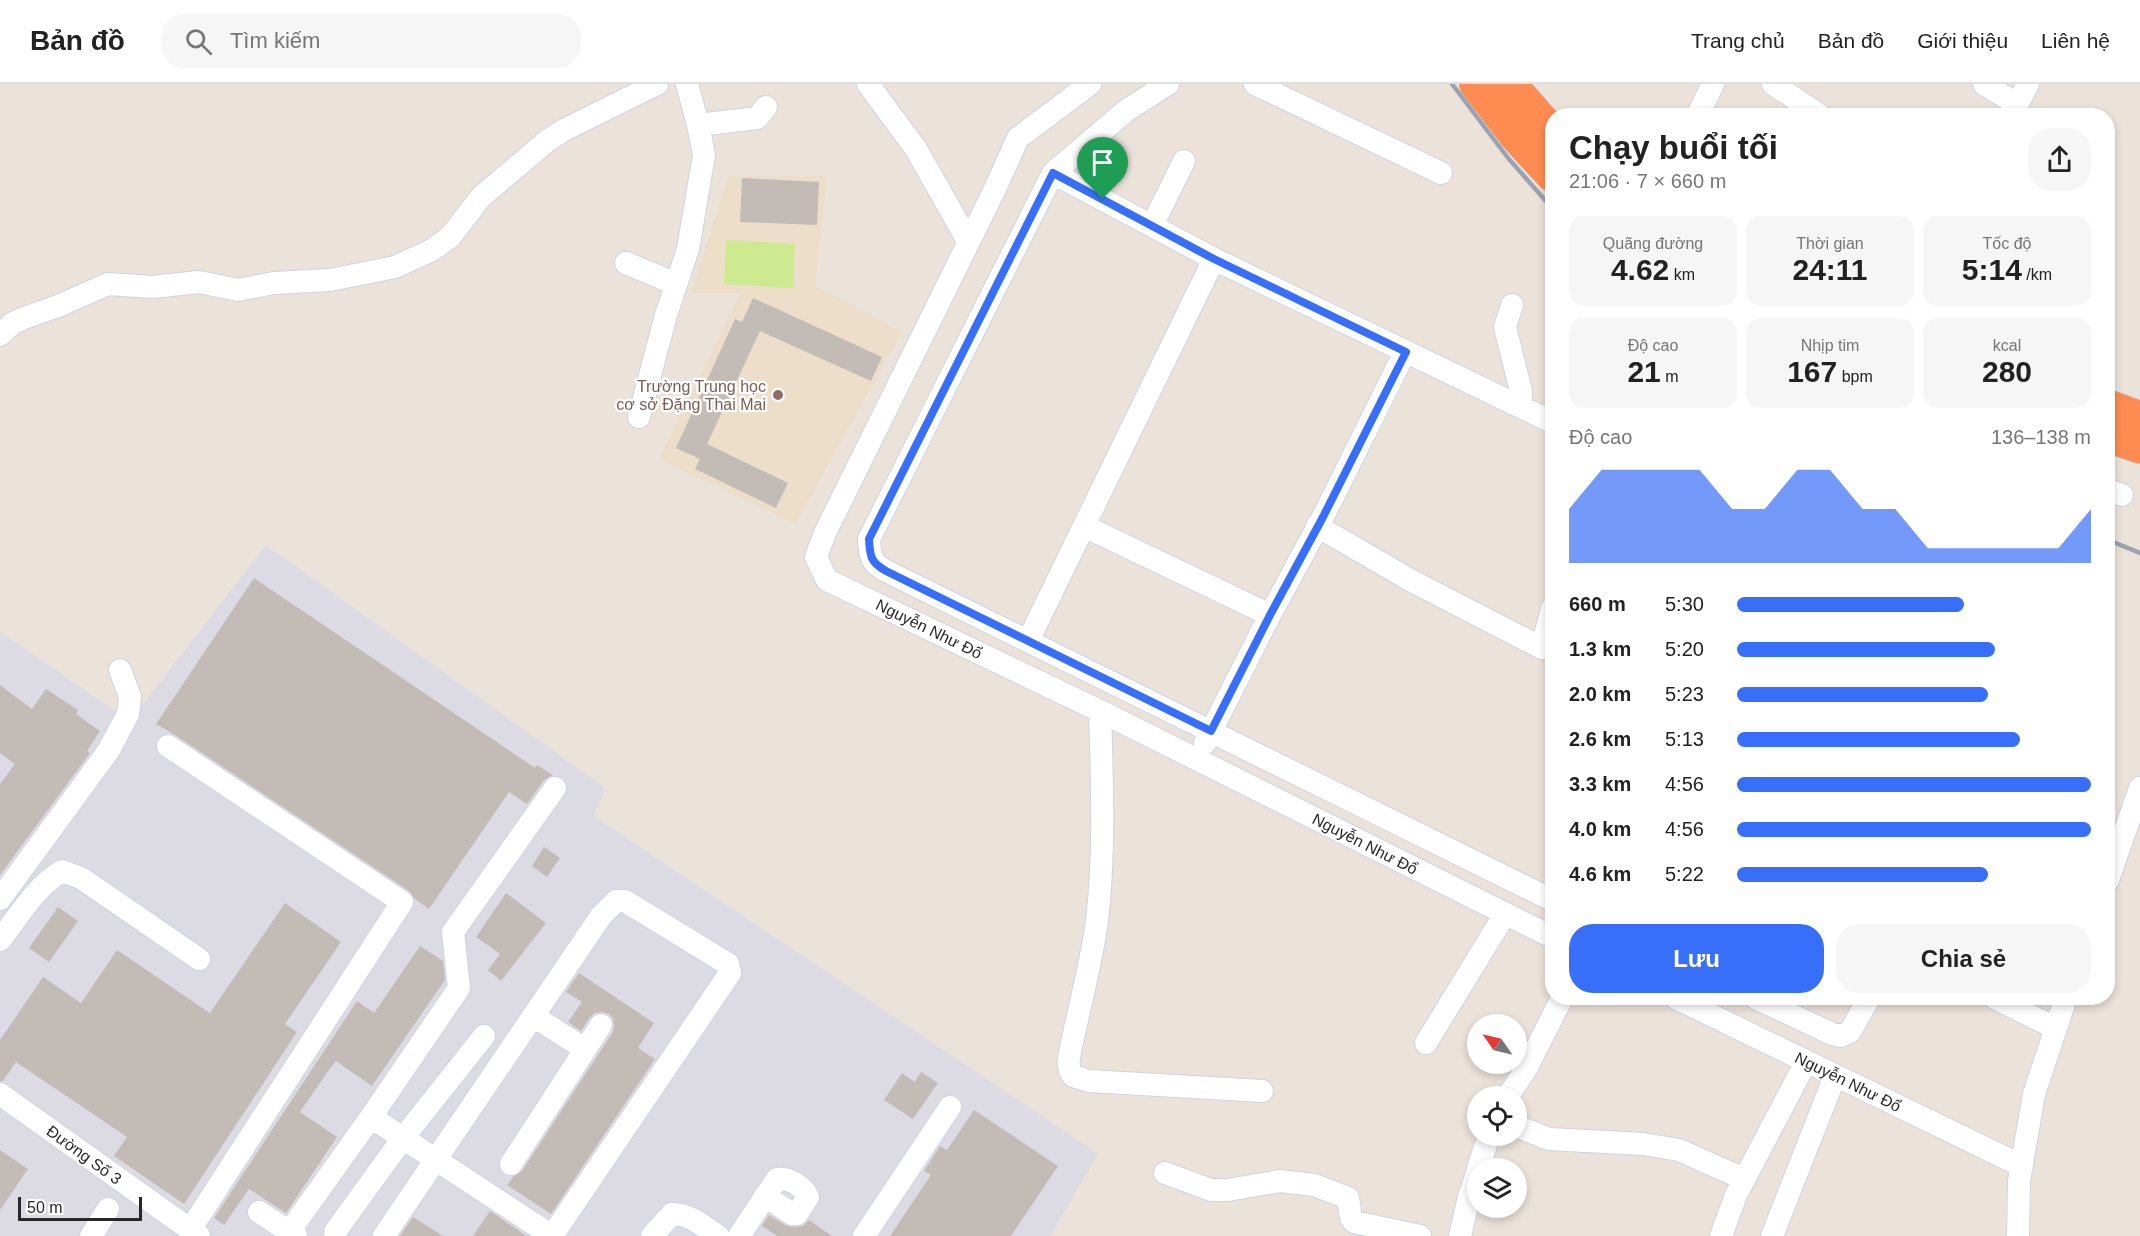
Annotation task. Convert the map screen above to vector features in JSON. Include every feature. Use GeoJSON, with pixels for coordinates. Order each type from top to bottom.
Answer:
{"type":"FeatureCollection","features":[{"type":"Feature","properties":{"kind":"highway"},"geometry":{"type":"LineString","coordinates":[[1476,84],[1516,136],[1545,167]]}},
{"type":"Feature","properties":{"kind":"highway"},"geometry":{"type":"LineString","coordinates":[[1510,84],[1545,124]]}},
{"type":"Feature","properties":{"kind":"highway"},"geometry":{"type":"LineString","coordinates":[[2115,409],[2140,418]]}},
{"type":"Feature","properties":{"kind":"highway"},"geometry":{"type":"LineString","coordinates":[[2115,438],[2140,447]]}},
{"type":"Feature","properties":{"kind":"street"},"geometry":{"type":"LineString","coordinates":[[0,335],[13,323],[108,284],[152,287],[199,282],[238,290],[274,283],[330,280],[394,267],[432,250],[450,237],[481,197],[547,141],[564,130],[657,84]]}},
{"type":"Feature","properties":{"kind":"street"},"geometry":{"type":"LineString","coordinates":[[639,417],[666,315],[688,249],[704,154],[687,84]]}},
{"type":"Feature","properties":{"kind":"street"},"geometry":{"type":"LineString","coordinates":[[868,84],[916,149],[968,241]]}},
{"type":"Feature","properties":{"kind":"street","name":"Nguyễn Như Đổ"},"geometry":{"type":"LineString","coordinates":[[1090,84],[1018,138],[825,533],[816,557],[827,580],[1100,711],[1545,934]]}},
{"type":"Feature","properties":{"kind":"street"},"geometry":{"type":"LineString","coordinates":[[1168,84],[1127,110],[1053,173],[869,539],[870,554],[876,565],[1545,897]]}},
{"type":"Feature","properties":{"kind":"street"},"geometry":{"type":"LineString","coordinates":[[1255,84],[1441,173]]}},
{"type":"Feature","properties":{"kind":"street"},"geometry":{"type":"LineString","coordinates":[[1701,108],[1713,84]]}},
{"type":"Feature","properties":{"kind":"street"},"geometry":{"type":"LineString","coordinates":[[1773,84],[1809,108]]}},
{"type":"Feature","properties":{"kind":"street"},"geometry":{"type":"LineString","coordinates":[[1984,84],[2019,101]]}},
{"type":"Feature","properties":{"kind":"street"},"geometry":{"type":"LineString","coordinates":[[698,125],[758,118],[766,107]]}},
{"type":"Feature","properties":{"kind":"street"},"geometry":{"type":"LineString","coordinates":[[1152,226],[1184,161]]}},
{"type":"Feature","properties":{"kind":"street"},"geometry":{"type":"LineString","coordinates":[[1053,173],[1214,259],[1545,419]]}},
{"type":"Feature","properties":{"kind":"street"},"geometry":{"type":"LineString","coordinates":[[1028,641],[1214,259]]}},
{"type":"Feature","properties":{"kind":"street"},"geometry":{"type":"LineString","coordinates":[[626,263],[676,284]]}},
{"type":"Feature","properties":{"kind":"street"},"geometry":{"type":"LineString","coordinates":[[1512,305],[1505,327],[1521,391],[1521,407]]}},
{"type":"Feature","properties":{"kind":"street"},"geometry":{"type":"LineString","coordinates":[[1196,760],[1406,352]]}},
{"type":"Feature","properties":{"kind":"street"},"geometry":{"type":"LineString","coordinates":[[1084,526],[1270,615]]}},
{"type":"Feature","properties":{"kind":"street"},"geometry":{"type":"LineString","coordinates":[[1317,526],[1410,580],[1545,649]]}},
{"type":"Feature","properties":{"kind":"street"},"geometry":{"type":"LineString","coordinates":[[0,899],[109,750],[128,714],[130,696],[120,670]]}},
{"type":"Feature","properties":{"kind":"street"},"geometry":{"type":"LineString","coordinates":[[1100,711],[1102,794],[1100,888],[1092,953],[1069,1054],[1069,1070],[1073,1076],[1089,1081],[1262,1091]]}},
{"type":"Feature","properties":{"kind":"street"},"geometry":{"type":"LineString","coordinates":[[168,746],[402,902],[194,1233]]}},
{"type":"Feature","properties":{"kind":"street"},"geometry":{"type":"LineString","coordinates":[[259,1212],[293,1234],[459,988],[453,932],[555,788]]}},
{"type":"Feature","properties":{"kind":"street"},"geometry":{"type":"LineString","coordinates":[[2115,860],[2140,788]]}},
{"type":"Feature","properties":{"kind":"street"},"geometry":{"type":"LineString","coordinates":[[0,940],[38,891],[49,879],[62,871],[81,878],[199,959]]}},
{"type":"Feature","properties":{"kind":"street"},"geometry":{"type":"LineString","coordinates":[[371,1118],[436,1159],[552,1236],[730,973],[728,964],[625,901],[616,901],[601,916],[436,1159],[384,1236]]}},
{"type":"Feature","properties":{"kind":"street"},"geometry":{"type":"LineString","coordinates":[[1426,1043],[1505,914]]}},
{"type":"Feature","properties":{"kind":"street"},"geometry":{"type":"LineString","coordinates":[[1515,1086],[1526,1069],[1558,1005]]}},
{"type":"Feature","properties":{"kind":"street","name":"Nguyễn Như Đổ"},"geometry":{"type":"LineString","coordinates":[[1690,1005],[2022,1166]]}},
{"type":"Feature","properties":{"kind":"street"},"geometry":{"type":"LineString","coordinates":[[1770,1005],[1841,1036],[1850,1032],[1865,1005]]}},
{"type":"Feature","properties":{"kind":"street"},"geometry":{"type":"LineString","coordinates":[[2009,1005],[2055,1028]]}},
{"type":"Feature","properties":{"kind":"street"},"geometry":{"type":"LineString","coordinates":[[2018,1236],[2019,1181],[2034,1094],[2063,1005]]}},
{"type":"Feature","properties":{"kind":"street"},"geometry":{"type":"LineString","coordinates":[[533,1016],[585,1049]]}},
{"type":"Feature","properties":{"kind":"street"},"geometry":{"type":"LineString","coordinates":[[512,1164],[601,1025]]}},
{"type":"Feature","properties":{"kind":"street"},"geometry":{"type":"LineString","coordinates":[[335,1232],[403,1138],[484,1036]]}},
{"type":"Feature","properties":{"kind":"street"},"geometry":{"type":"LineString","coordinates":[[1721,1236],[1736,1195],[1806,1062]]}},
{"type":"Feature","properties":{"kind":"street"},"geometry":{"type":"LineString","coordinates":[[1772,1236],[1835,1076]]}},
{"type":"Feature","properties":{"kind":"street","name":"Đường Số 3"},"geometry":{"type":"LineString","coordinates":[[0,1094],[194,1233]]}},
{"type":"Feature","properties":{"kind":"street"},"geometry":{"type":"LineString","coordinates":[[864,1236],[950,1107]]}},
{"type":"Feature","properties":{"kind":"street"},"geometry":{"type":"LineString","coordinates":[[1527,1130],[1549,1139],[1643,1144],[1679,1150],[1744,1179]]}},
{"type":"Feature","properties":{"kind":"street"},"geometry":{"type":"LineString","coordinates":[[1165,1173],[1211,1190],[1228,1190],[1280,1181],[1314,1185],[1348,1198],[1351,1218],[1354,1222],[1420,1236]]}},
{"type":"Feature","properties":{"kind":"street"},"geometry":{"type":"LineString","coordinates":[[739,1236],[765,1196]]}},
{"type":"Feature","properties":{"kind":"street"},"geometry":{"type":"LineString","coordinates":[[1460,1236],[1467,1202]]}},
{"type":"Feature","properties":{"kind":"street"},"geometry":{"type":"LineString","coordinates":[[91,1236],[108,1209]]}},
{"type":"Feature","properties":{"kind":"street"},"geometry":{"type":"LineString","coordinates":[[652,1236],[672,1214],[681,1214],[690,1218],[718,1236]]}},
{"type":"Feature","properties":{"kind":"shaded area","name":"Trường Trung học cơ sở Đặng Thai Mai"},"geometry":{"type":"Polygon","coordinates":[[[729,175],[827,176],[815,286],[902,332],[795,524],[659,459],[740,293],[691,293],[729,175]]]}},
{"type":"Feature","properties":{"kind":"shaded area"},"geometry":{"type":"Polygon","coordinates":[[[266,545],[605,788],[594,816],[1098,1154],[1050,1236],[0,1236],[0,632],[130,721],[266,545]]]}},
{"type":"Feature","properties":{"kind":"green space"},"geometry":{"type":"Polygon","coordinates":[[[726,240],[795,244],[793,288],[724,284],[726,240]]]}},
{"type":"Feature","properties":{"kind":"building"},"geometry":{"type":"Polygon","coordinates":[[[742,178],[819,182],[817,225],[740,222],[742,178]]]}},
{"type":"Feature","properties":{"kind":"building"},"geometry":{"type":"Polygon","coordinates":[[[753,298],[882,357],[871,381],[760,331],[707,444],[788,483],[776,508],[695,469],[700,459],[676,448],[735,319],[742,322],[753,298]]]}},
{"type":"Feature","properties":{"kind":"building"},"geometry":{"type":"Polygon","coordinates":[[[254,578],[535,768],[537,765],[553,775],[544,780],[527,804],[509,792],[429,909],[415,899],[409,891],[156,724],[254,578]]]}},
{"type":"Feature","properties":{"kind":"building"},"geometry":{"type":"Polygon","coordinates":[[[0,685],[32,709],[46,689],[78,710],[76,714],[100,731],[87,751],[90,753],[0,875],[0,784],[15,764],[0,753],[0,685]]]}},
{"type":"Feature","properties":{"kind":"building"},"geometry":{"type":"Polygon","coordinates":[[[544,847],[560,858],[547,877],[532,866],[544,847]]]}},
{"type":"Feature","properties":{"kind":"building"},"geometry":{"type":"Polygon","coordinates":[[[506,893],[546,923],[501,981],[488,970],[500,954],[476,937],[506,893]]]}},
{"type":"Feature","properties":{"kind":"building"},"geometry":{"type":"Polygon","coordinates":[[[285,903],[341,942],[285,1024],[297,1032],[184,1204],[114,1156],[127,1137],[16,1062],[3,1081],[0,1081],[0,1040],[43,977],[81,1003],[117,950],[210,1013],[285,903]]]}},
{"type":"Feature","properties":{"kind":"building"},"geometry":{"type":"Polygon","coordinates":[[[58,907],[78,921],[49,962],[29,948],[58,907]]]}},
{"type":"Feature","properties":{"kind":"building"},"geometry":{"type":"Polygon","coordinates":[[[420,946],[443,961],[445,980],[372,1086],[336,1061],[300,1112],[337,1137],[286,1213],[249,1189],[224,1225],[214,1218],[357,1001],[374,1013],[420,946]]]}},
{"type":"Feature","properties":{"kind":"building"},"geometry":{"type":"Polygon","coordinates":[[[579,973],[654,1023],[638,1048],[655,1059],[551,1214],[507,1185],[522,1171],[613,1032],[613,1018],[602,1012],[590,1017],[581,1031],[568,1022],[582,1002],[566,992],[579,973]]]}},
{"type":"Feature","properties":{"kind":"building"},"geometry":{"type":"Polygon","coordinates":[[[921,1072],[938,1083],[913,1119],[884,1100],[902,1073],[915,1082],[921,1072]]]}},
{"type":"Feature","properties":{"kind":"building"},"geometry":{"type":"Polygon","coordinates":[[[974,1110],[1058,1166],[1011,1236],[890,1236],[931,1175],[924,1171],[940,1146],[947,1150],[974,1110]]]}},
{"type":"Feature","properties":{"kind":"building"},"geometry":{"type":"Polygon","coordinates":[[[0,1150],[28,1169],[0,1210],[0,1150]]]}},
{"type":"Feature","properties":{"kind":"building"},"geometry":{"type":"Polygon","coordinates":[[[490,1211],[525,1235],[527,1236],[473,1236],[490,1211]]]}},
{"type":"Feature","properties":{"kind":"building"},"geometry":{"type":"Polygon","coordinates":[[[769,1215],[792,1227],[803,1226],[809,1220],[832,1236],[777,1236],[762,1226],[769,1215]]]}},
{"type":"Feature","properties":{"kind":"building"},"geometry":{"type":"Polygon","coordinates":[[[413,1217],[443,1236],[400,1236],[413,1217]]]}},
{"type":"Feature","properties":{"kind":"railway"},"geometry":{"type":"LineString","coordinates":[[1452,84],[1508,158],[1545,200]]}},
{"type":"Feature","properties":{"kind":"railway"},"geometry":{"type":"LineString","coordinates":[[2115,543],[2140,553]]}},
{"type":"Feature","properties":{"kind":"place","name":"Trường Trung học cơ sở Đặng Thai Mai"},"geometry":{"type":"Point","coordinates":[778,395]}},
{"type":"Feature","properties":{"kind":"route"},"geometry":{"type":"LineString","coordinates":[[1053,173],[1103,199],[1214,259],[1406,352],[1211,731],[886,571],[876,565],[870,554],[869,539],[1053,173]]}}]}
